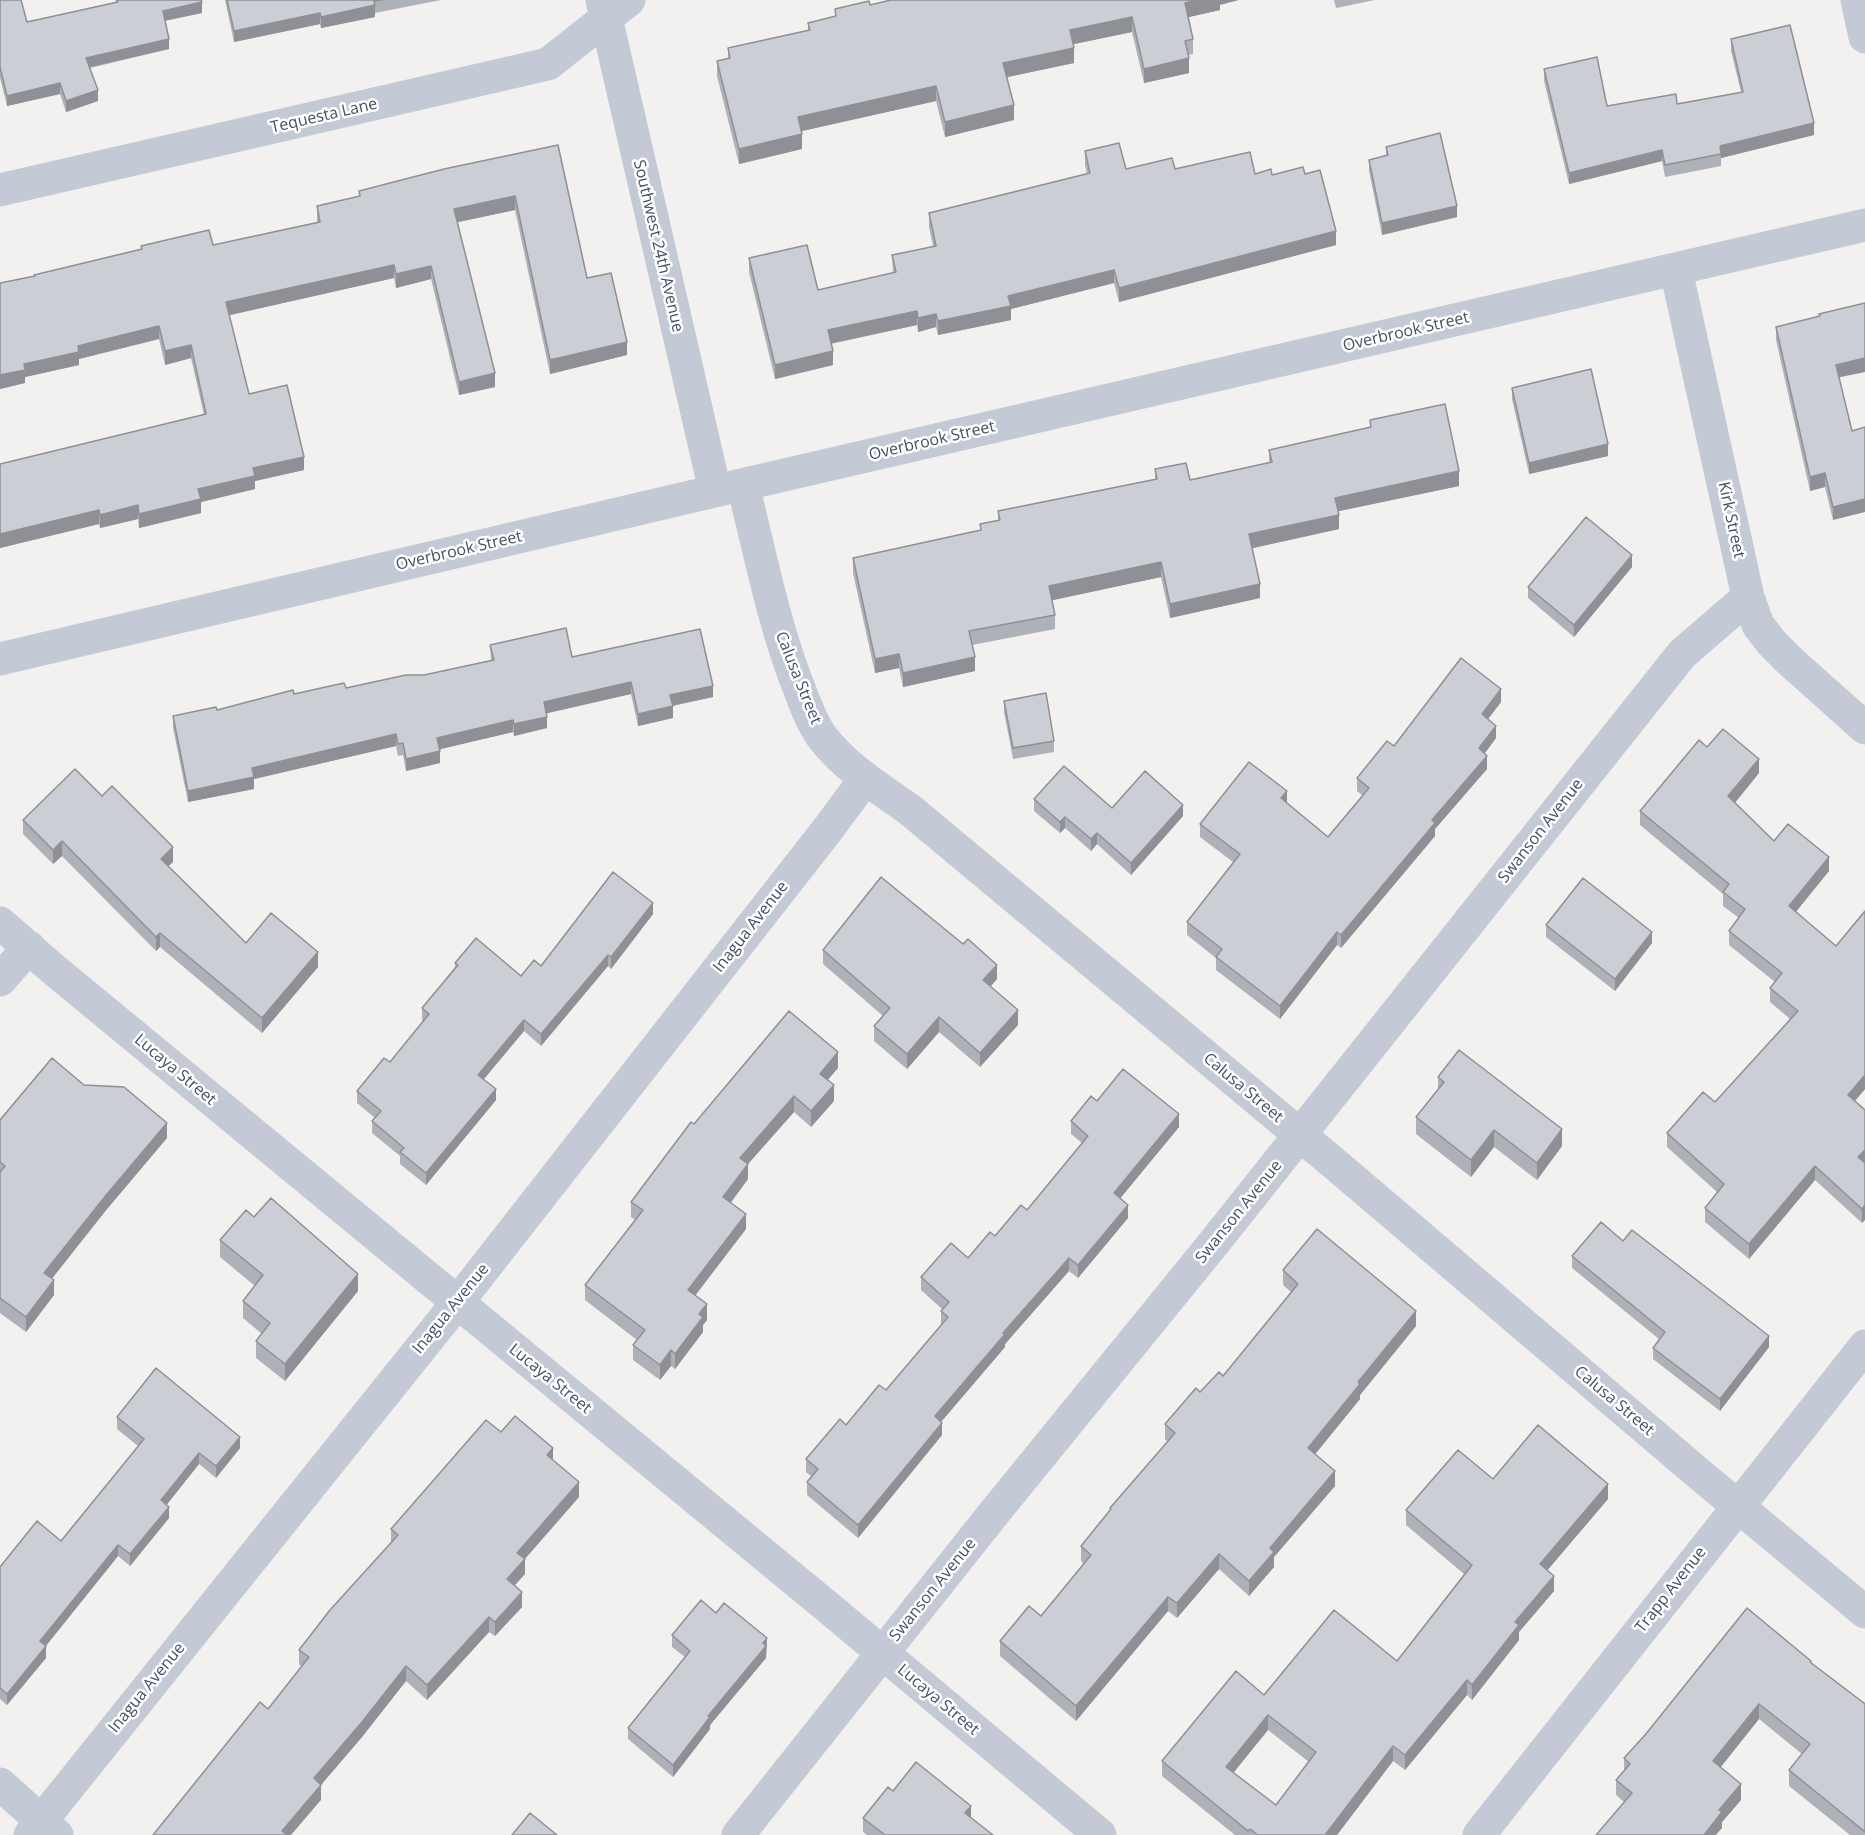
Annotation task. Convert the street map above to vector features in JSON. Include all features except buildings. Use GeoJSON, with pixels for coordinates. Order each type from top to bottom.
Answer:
{"type":"FeatureCollection","features":[{"type":"Feature","properties":{"kind":"street"},"geometry":{"type":"LineString","coordinates":[[1857,0],[1865,37]]}},
{"type":"Feature","properties":{"kind":"street","name":"Tequesta Lane"},"geometry":{"type":"LineString","coordinates":[[0,190],[548,64],[612,6]]}},
{"type":"Feature","properties":{"kind":"street","name":"Southwest 24th Avenue"},"geometry":{"type":"LineString","coordinates":[[612,6],[729,488]]}},
{"type":"Feature","properties":{"kind":"street","name":"Overbrook Street"},"geometry":{"type":"LineString","coordinates":[[0,659],[1865,225]]}},
{"type":"Feature","properties":{"kind":"street","name":"Kirk Street"},"geometry":{"type":"LineString","coordinates":[[1676,270],[1748,597],[1758,625],[1790,661],[1865,728]]}},
{"type":"Feature","properties":{"kind":"street","name":"Calusa Street"},"geometry":{"type":"LineString","coordinates":[[729,488],[782,644],[806,706],[821,736],[840,756],[865,778],[910,810],[1300,1135],[1865,1612]]}},
{"type":"Feature","properties":{"kind":"street","name":"Swanson Avenue"},"geometry":{"type":"LineString","coordinates":[[738,1835],[1300,1135],[1682,654],[1748,597]]}},
{"type":"Feature","properties":{"kind":"street","name":"Inagua Avenue"},"geometry":{"type":"LineString","coordinates":[[43,1830],[457,1304],[828,829],[865,778]]}},
{"type":"Feature","properties":{"kind":"street","name":"Lucaya Street"},"geometry":{"type":"LineString","coordinates":[[0,923],[1100,1835]]}},
{"type":"Feature","properties":{"kind":"street"},"geometry":{"type":"LineString","coordinates":[[0,980],[28,947]]}},
{"type":"Feature","properties":{"kind":"street","name":"Trapp Avenue"},"geometry":{"type":"LineString","coordinates":[[1479,1835],[1865,1347]]}},
{"type":"Feature","properties":{"kind":"street"},"geometry":{"type":"LineString","coordinates":[[0,1785],[43,1830]]}}]}
